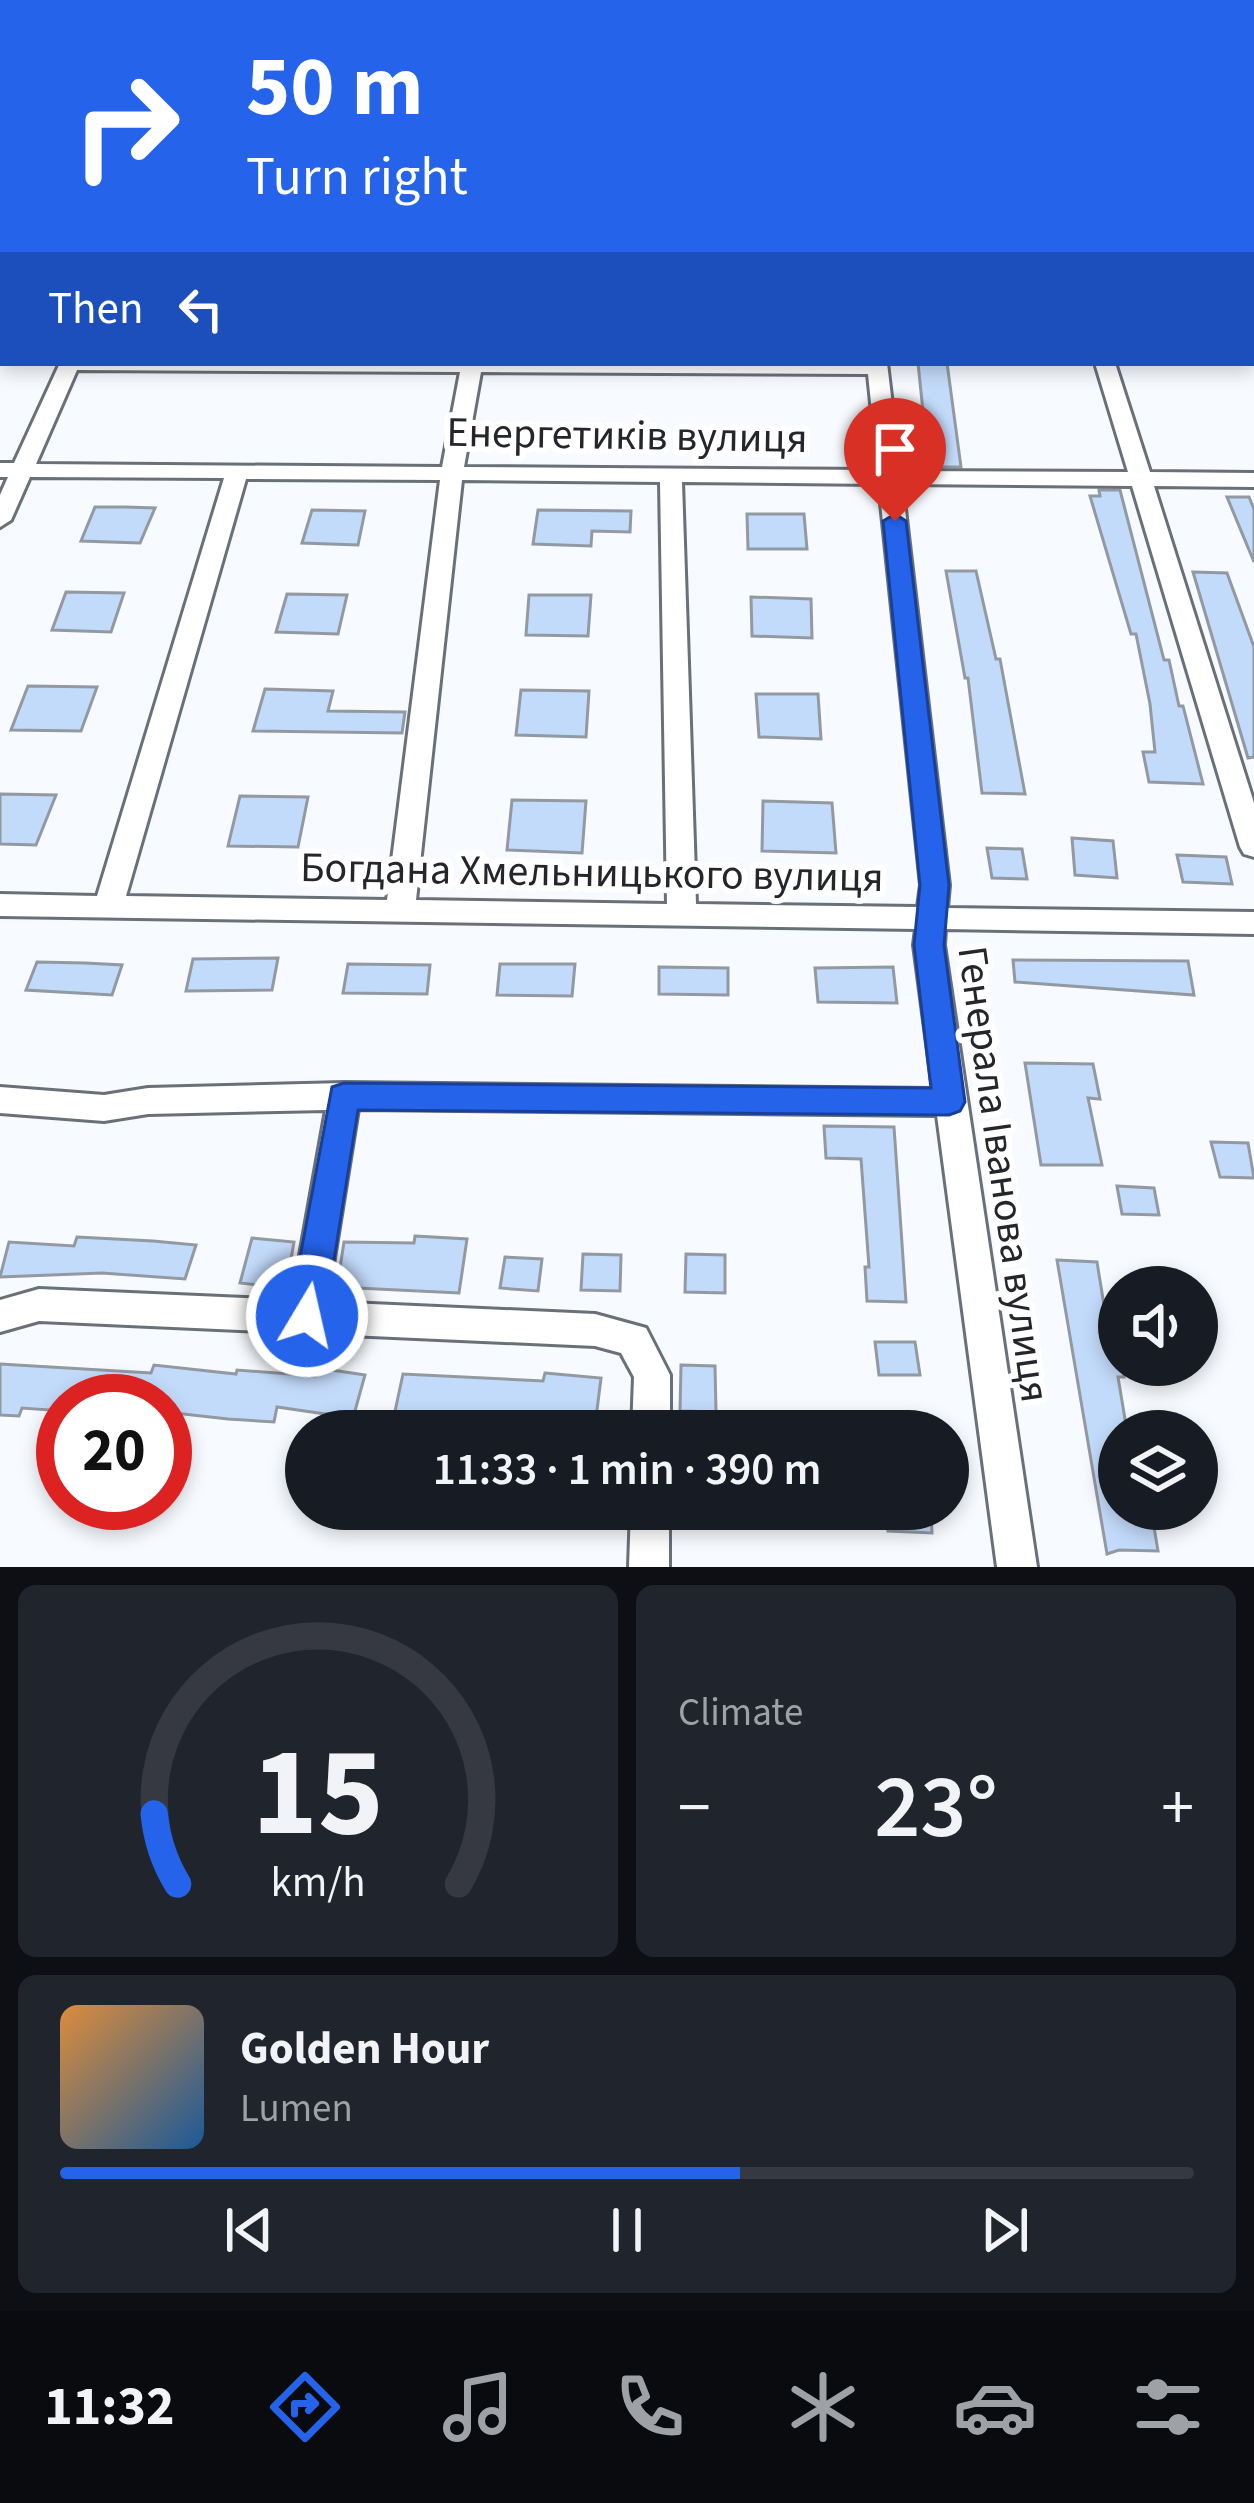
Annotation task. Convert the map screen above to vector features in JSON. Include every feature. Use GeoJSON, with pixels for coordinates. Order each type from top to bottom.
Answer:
{"type":"FeatureCollection","features":[{"type":"Feature","properties":{"kind":"street"},"geometry":{"type":"LineString","coordinates":[[0,520],[11,471],[68,366]]}},
{"type":"Feature","properties":{"kind":"street"},"geometry":{"type":"LineString","coordinates":[[400,910],[452,471],[471,366]]}},
{"type":"Feature","properties":{"kind":"street","name":"Генерала Іванова вулиця"},"geometry":{"type":"LineString","coordinates":[[878,366],[935,885],[929,945],[1017,1567]]}},
{"type":"Feature","properties":{"kind":"street"},"geometry":{"type":"LineString","coordinates":[[1106,366],[1254,847]]}},
{"type":"Feature","properties":{"kind":"street","name":"Енергетиків вулиця"},"geometry":{"type":"LineString","coordinates":[[11,471],[1254,480]]}},
{"type":"Feature","properties":{"kind":"street"},"geometry":{"type":"LineString","coordinates":[[108,907],[237,471]]}},
{"type":"Feature","properties":{"kind":"street"},"geometry":{"type":"LineString","coordinates":[[670,473],[682,915]]}},
{"type":"Feature","properties":{"kind":"street","name":"Богдана Хмельницького вулиця"},"geometry":{"type":"LineString","coordinates":[[0,905],[1254,923]]}},
{"type":"Feature","properties":{"kind":"street"},"geometry":{"type":"LineString","coordinates":[[0,1100],[104,1108],[148,1101],[344,1096],[949,1102]]}},
{"type":"Feature","properties":{"kind":"street"},"geometry":{"type":"LineString","coordinates":[[307,1316],[344,1096]]}},
{"type":"Feature","properties":{"kind":"street"},"geometry":{"type":"LineString","coordinates":[[0,1316],[39,1305],[596,1330],[633,1340],[652,1376],[651,1410]]}},
{"type":"Feature","properties":{"kind":"street"},"geometry":{"type":"LineString","coordinates":[[649,1567],[650,1530]]}},
{"type":"Feature","properties":{"kind":"building"},"geometry":{"type":"Polygon","coordinates":[[[918,366],[947,366],[961,467],[932,467],[918,366]]]}},
{"type":"Feature","properties":{"kind":"building"},"geometry":{"type":"Polygon","coordinates":[[[1099,490],[1120,490],[1164,660],[1169,660],[1203,784],[1149,782],[1143,752],[1155,752],[1150,704],[1136,634],[1131,634],[1090,496],[1100,496],[1099,490]]]}},
{"type":"Feature","properties":{"kind":"building"},"geometry":{"type":"Polygon","coordinates":[[[1227,497],[1249,497],[1254,509],[1254,562],[1227,497]]]}},
{"type":"Feature","properties":{"kind":"building"},"geometry":{"type":"Polygon","coordinates":[[[95,507],[155,508],[140,543],[81,541],[95,507]]]}},
{"type":"Feature","properties":{"kind":"building"},"geometry":{"type":"Polygon","coordinates":[[[312,510],[365,511],[358,545],[302,543],[312,510]]]}},
{"type":"Feature","properties":{"kind":"building"},"geometry":{"type":"Polygon","coordinates":[[[538,510],[631,511],[630,532],[592,531],[591,546],[533,544],[538,510]]]}},
{"type":"Feature","properties":{"kind":"building"},"geometry":{"type":"Polygon","coordinates":[[[747,514],[804,514],[807,549],[748,549],[747,514]]]}},
{"type":"Feature","properties":{"kind":"building"},"geometry":{"type":"Polygon","coordinates":[[[946,571],[976,571],[996,659],[1000,659],[1025,794],[982,793],[968,678],[946,571]]]}},
{"type":"Feature","properties":{"kind":"building"},"geometry":{"type":"Polygon","coordinates":[[[1193,572],[1227,573],[1254,647],[1254,757],[1248,758],[1193,572]]]}},
{"type":"Feature","properties":{"kind":"building"},"geometry":{"type":"Polygon","coordinates":[[[66,592],[124,593],[111,632],[52,630],[66,592]]]}},
{"type":"Feature","properties":{"kind":"building"},"geometry":{"type":"Polygon","coordinates":[[[287,594],[347,595],[338,634],[276,632],[287,594]]]}},
{"type":"Feature","properties":{"kind":"building"},"geometry":{"type":"Polygon","coordinates":[[[529,595],[591,595],[588,636],[526,635],[529,595]]]}},
{"type":"Feature","properties":{"kind":"building"},"geometry":{"type":"Polygon","coordinates":[[[751,597],[811,599],[812,638],[752,636],[751,597]]]}},
{"type":"Feature","properties":{"kind":"building"},"geometry":{"type":"Polygon","coordinates":[[[28,686],[97,687],[81,731],[11,730],[28,686]]]}},
{"type":"Feature","properties":{"kind":"building"},"geometry":{"type":"Polygon","coordinates":[[[265,689],[333,691],[328,711],[405,712],[402,733],[253,731],[265,689]]]}},
{"type":"Feature","properties":{"kind":"building"},"geometry":{"type":"Polygon","coordinates":[[[521,690],[589,691],[586,737],[516,735],[521,690]]]}},
{"type":"Feature","properties":{"kind":"building"},"geometry":{"type":"Polygon","coordinates":[[[756,694],[818,694],[821,739],[759,737],[756,694]]]}},
{"type":"Feature","properties":{"kind":"building"},"geometry":{"type":"Polygon","coordinates":[[[0,794],[56,795],[36,845],[0,844],[0,794]]]}},
{"type":"Feature","properties":{"kind":"building"},"geometry":{"type":"Polygon","coordinates":[[[240,796],[308,797],[298,847],[228,846],[240,796]]]}},
{"type":"Feature","properties":{"kind":"building"},"geometry":{"type":"Polygon","coordinates":[[[512,800],[586,801],[582,853],[507,850],[512,800]]]}},
{"type":"Feature","properties":{"kind":"building"},"geometry":{"type":"Polygon","coordinates":[[[763,801],[832,803],[836,853],[762,851],[763,801]]]}},
{"type":"Feature","properties":{"kind":"building"},"geometry":{"type":"Polygon","coordinates":[[[1072,838],[1113,841],[1117,878],[1075,875],[1072,838]]]}},
{"type":"Feature","properties":{"kind":"building"},"geometry":{"type":"Polygon","coordinates":[[[987,848],[1022,849],[1027,879],[992,878],[987,848]]]}},
{"type":"Feature","properties":{"kind":"building"},"geometry":{"type":"Polygon","coordinates":[[[1177,855],[1226,857],[1232,884],[1183,882],[1177,855]]]}},
{"type":"Feature","properties":{"kind":"building"},"geometry":{"type":"Polygon","coordinates":[[[278,958],[272,990],[186,991],[193,959],[278,958]]]}},
{"type":"Feature","properties":{"kind":"building"},"geometry":{"type":"Polygon","coordinates":[[[1013,960],[1188,961],[1194,995],[1015,982],[1013,960]]]}},
{"type":"Feature","properties":{"kind":"building"},"geometry":{"type":"Polygon","coordinates":[[[37,962],[122,965],[112,995],[26,990],[37,962]]]}},
{"type":"Feature","properties":{"kind":"building"},"geometry":{"type":"Polygon","coordinates":[[[348,964],[430,965],[427,994],[343,993],[348,964]]]}},
{"type":"Feature","properties":{"kind":"building"},"geometry":{"type":"Polygon","coordinates":[[[500,964],[575,964],[572,996],[497,995],[500,964]]]}},
{"type":"Feature","properties":{"kind":"building"},"geometry":{"type":"Polygon","coordinates":[[[659,967],[728,968],[728,995],[659,994],[659,967]]]}},
{"type":"Feature","properties":{"kind":"building"},"geometry":{"type":"Polygon","coordinates":[[[893,967],[897,1003],[818,1002],[815,968],[893,967]]]}},
{"type":"Feature","properties":{"kind":"building"},"geometry":{"type":"Polygon","coordinates":[[[1025,1063],[1093,1064],[1100,1099],[1088,1098],[1102,1165],[1041,1165],[1025,1063]]]}},
{"type":"Feature","properties":{"kind":"building"},"geometry":{"type":"Polygon","coordinates":[[[824,1126],[894,1127],[906,1302],[867,1301],[861,1159],[826,1158],[824,1126]]]}},
{"type":"Feature","properties":{"kind":"building"},"geometry":{"type":"Polygon","coordinates":[[[1211,1142],[1248,1143],[1254,1178],[1220,1177],[1211,1142]]]}},
{"type":"Feature","properties":{"kind":"building"},"geometry":{"type":"Polygon","coordinates":[[[1117,1186],[1154,1188],[1159,1215],[1122,1214],[1117,1186]]]}},
{"type":"Feature","properties":{"kind":"building"},"geometry":{"type":"Polygon","coordinates":[[[415,1236],[467,1239],[459,1293],[337,1287],[344,1242],[414,1243],[415,1236]]]}},
{"type":"Feature","properties":{"kind":"building"},"geometry":{"type":"Polygon","coordinates":[[[77,1237],[196,1245],[185,1279],[102,1273],[0,1277],[9,1242],[74,1246],[77,1237]]]}},
{"type":"Feature","properties":{"kind":"building"},"geometry":{"type":"Polygon","coordinates":[[[252,1238],[294,1242],[286,1288],[240,1283],[252,1238]]]}},
{"type":"Feature","properties":{"kind":"building"},"geometry":{"type":"Polygon","coordinates":[[[583,1254],[621,1255],[620,1291],[581,1290],[583,1254]]]}},
{"type":"Feature","properties":{"kind":"building"},"geometry":{"type":"Polygon","coordinates":[[[686,1254],[725,1255],[725,1293],[685,1292],[686,1254]]]}},
{"type":"Feature","properties":{"kind":"building"},"geometry":{"type":"Polygon","coordinates":[[[505,1257],[542,1259],[538,1291],[500,1288],[505,1257]]]}},
{"type":"Feature","properties":{"kind":"building"},"geometry":{"type":"Polygon","coordinates":[[[1057,1260],[1097,1262],[1098,1386],[1120,1386],[1124,1410],[1098,1410],[1098,1501],[1057,1260]]]}},
{"type":"Feature","properties":{"kind":"building"},"geometry":{"type":"Polygon","coordinates":[[[875,1342],[915,1342],[920,1375],[879,1375],[875,1342]]]}},
{"type":"Feature","properties":{"kind":"building"},"geometry":{"type":"Polygon","coordinates":[[[0,1364],[151,1373],[154,1365],[315,1376],[318,1368],[365,1375],[355,1410],[277,1407],[274,1422],[192,1415],[192,1374],[36,1374],[36,1409],[22,1408],[19,1416],[0,1415],[0,1364]]]}},
{"type":"Feature","properties":{"kind":"building"},"geometry":{"type":"Polygon","coordinates":[[[681,1365],[715,1366],[716,1410],[680,1410],[681,1365]]]}},
{"type":"Feature","properties":{"kind":"building"},"geometry":{"type":"Polygon","coordinates":[[[545,1373],[601,1378],[597,1410],[395,1410],[403,1374],[543,1381],[545,1373]]]}},
{"type":"Feature","properties":{"kind":"building"},"geometry":{"type":"Polygon","coordinates":[[[1103,1530],[1154,1530],[1158,1551],[1107,1554],[1103,1530]]]}},
{"type":"Feature","properties":{"kind":"route"},"geometry":{"type":"LineString","coordinates":[[307,1316],[344,1096],[949,1102],[929,945],[935,885],[895,521]]}}]}
